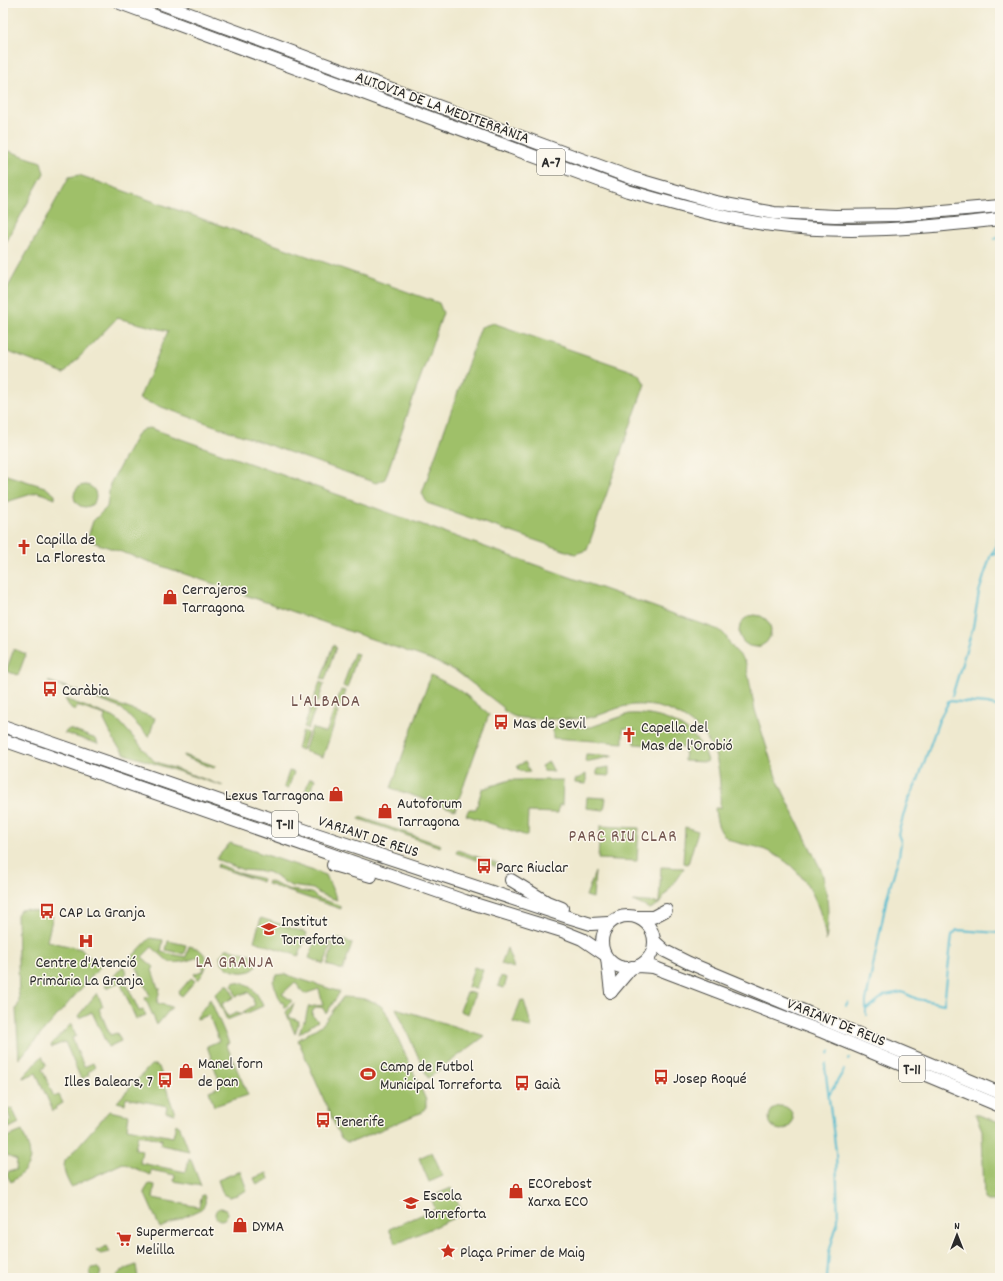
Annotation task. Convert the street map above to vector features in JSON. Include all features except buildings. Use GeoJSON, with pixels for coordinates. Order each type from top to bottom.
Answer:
{"type":"FeatureCollection","features":[{"type":"Feature","properties":{"kind":"highway","name":"AUTOVIA DE LA MEDITERRÀNIA"},"geometry":{"type":"LineString","coordinates":[[120,3],[628,191],[712,214],[773,225],[838,230],[903,229],[1000,219]]}},
{"type":"Feature","properties":{"kind":"highway","name":"AUTOVIA DE LA MEDITERRÀNIA"},"geometry":{"type":"LineString","coordinates":[[160,3],[632,178],[715,202],[774,213],[835,216],[905,215],[1000,206]]}},
{"type":"Feature","properties":{"kind":"highway","name":"VARIANT DE REUS"},"geometry":{"type":"LineString","coordinates":[[3,726],[310,832],[568,917],[603,924]]}},
{"type":"Feature","properties":{"kind":"highway","name":"VARIANT DE REUS"},"geometry":{"type":"LineString","coordinates":[[3,740],[465,900],[562,931],[582,939],[606,956]]}},
{"type":"Feature","properties":{"kind":"highway"},"geometry":{"type":"LineString","coordinates":[[333,865],[465,900]]}},
{"type":"Feature","properties":{"kind":"highway"},"geometry":{"type":"LineString","coordinates":[[511,880],[547,902],[603,924],[621,917],[653,917],[666,910],[653,936],[651,953],[644,962],[635,966],[611,992],[606,956],[601,941],[603,924]]}},
{"type":"Feature","properties":{"kind":"highway","name":"T-11"},"geometry":{"type":"LineString","coordinates":[[637,917],[647,925],[653,936]]}},
{"type":"Feature","properties":{"kind":"highway","name":"VARIANT DE REUS"},"geometry":{"type":"LineString","coordinates":[[653,936],[664,951],[689,963],[730,977],[1000,1093]]}},
{"type":"Feature","properties":{"kind":"highway","name":"T-11"},"geometry":{"type":"LineString","coordinates":[[606,956],[618,966],[635,966]]}},
{"type":"Feature","properties":{"kind":"highway","name":"VARIANT DE REUS"},"geometry":{"type":"LineString","coordinates":[[635,966],[653,967],[823,1032],[1000,1106]]}},
{"type":"Feature","properties":{"kind":"highway"},"geometry":{"type":"LineString","coordinates":[[905,1066],[905,1071],[946,1090]]}},
{"type":"Feature","properties":{"kind":"green space"},"geometry":{"type":"Polygon","coordinates":[[[3,149],[41,162],[44,173],[3,248],[3,149]]]}},
{"type":"Feature","properties":{"kind":"green space"},"geometry":{"type":"Polygon","coordinates":[[[79,175],[439,303],[443,313],[385,479],[376,483],[139,399],[168,331],[117,318],[64,373],[3,350],[3,296],[69,177],[79,175]]]}},
{"type":"Feature","properties":{"kind":"green space"},"geometry":{"type":"Polygon","coordinates":[[[493,323],[638,373],[645,384],[587,550],[575,554],[427,503],[422,493],[481,327],[493,323]]]}},
{"type":"Feature","properties":{"kind":"green space"},"geometry":{"type":"Polygon","coordinates":[[[150,428],[722,632],[746,664],[755,710],[776,777],[822,872],[828,906],[826,941],[819,910],[814,896],[797,872],[786,862],[772,853],[757,847],[730,840],[719,828],[715,808],[720,808],[720,779],[715,754],[710,743],[702,733],[674,712],[663,708],[633,705],[586,718],[542,719],[516,717],[503,710],[504,708],[456,671],[429,659],[87,540],[93,521],[107,507],[110,484],[138,433],[144,429],[150,428]]]}},
{"type":"Feature","properties":{"kind":"green space"},"geometry":{"type":"Polygon","coordinates":[[[3,474],[45,487],[55,495],[55,499],[38,492],[3,503],[3,474]]]}},
{"type":"Feature","properties":{"kind":"green space"},"geometry":{"type":"Polygon","coordinates":[[[85,485],[93,488],[96,496],[93,504],[85,507],[77,504],[74,496],[77,488],[85,485]]]}},
{"type":"Feature","properties":{"kind":"green space"},"geometry":{"type":"Polygon","coordinates":[[[752,615],[758,615],[768,622],[771,631],[770,637],[764,644],[758,647],[752,647],[742,640],[739,634],[739,628],[746,618],[752,615]]]}},
{"type":"Feature","properties":{"kind":"green space"},"geometry":{"type":"Polygon","coordinates":[[[333,645],[336,647],[325,680],[321,679],[333,645]]]}},
{"type":"Feature","properties":{"kind":"green space"},"geometry":{"type":"Polygon","coordinates":[[[14,649],[26,654],[18,675],[6,671],[14,649]]]}},
{"type":"Feature","properties":{"kind":"green space"},"geometry":{"type":"Polygon","coordinates":[[[354,653],[358,654],[347,688],[343,686],[354,653]]]}},
{"type":"Feature","properties":{"kind":"green space"},"geometry":{"type":"Polygon","coordinates":[[[431,675],[461,691],[489,714],[455,810],[391,788],[431,675]]]}},
{"type":"Feature","properties":{"kind":"green space"},"geometry":{"type":"Polygon","coordinates":[[[48,681],[93,696],[92,697],[48,681]]]}},
{"type":"Feature","properties":{"kind":"green space"},"geometry":{"type":"Polygon","coordinates":[[[320,682],[324,684],[318,702],[313,701],[320,682]]]}},
{"type":"Feature","properties":{"kind":"green space"},"geometry":{"type":"Polygon","coordinates":[[[341,690],[346,691],[339,710],[335,708],[341,690]]]}},
{"type":"Feature","properties":{"kind":"green space"},"geometry":{"type":"Polygon","coordinates":[[[94,696],[155,718],[149,737],[122,709],[94,698],[94,696]]]}},
{"type":"Feature","properties":{"kind":"green space"},"geometry":{"type":"Polygon","coordinates":[[[65,699],[113,717],[119,721],[154,761],[223,786],[125,754],[116,744],[104,720],[105,715],[77,706],[75,711],[71,709],[65,699]]]}},
{"type":"Feature","properties":{"kind":"green space"},"geometry":{"type":"Polygon","coordinates":[[[312,704],[316,706],[308,729],[304,727],[312,704]]]}},
{"type":"Feature","properties":{"kind":"green space"},"geometry":{"type":"Polygon","coordinates":[[[334,711],[338,713],[323,757],[304,751],[312,728],[326,733],[334,711]]]}},
{"type":"Feature","properties":{"kind":"green space"},"geometry":{"type":"Polygon","coordinates":[[[629,714],[653,716],[677,724],[696,739],[703,749],[708,761],[684,761],[685,748],[635,744],[634,729],[623,728],[623,743],[553,738],[553,727],[591,727],[629,714]]]}},
{"type":"Feature","properties":{"kind":"green space"},"geometry":{"type":"Polygon","coordinates":[[[69,729],[96,739],[98,744],[64,733],[69,729]]]}},
{"type":"Feature","properties":{"kind":"green space"},"geometry":{"type":"Polygon","coordinates":[[[303,731],[308,733],[302,750],[297,748],[303,731]]]}},
{"type":"Feature","properties":{"kind":"green space"},"geometry":{"type":"Polygon","coordinates":[[[586,754],[614,756],[585,762],[586,754]]]}},
{"type":"Feature","properties":{"kind":"green space"},"geometry":{"type":"Polygon","coordinates":[[[184,755],[215,766],[214,768],[184,757],[184,755]]]}},
{"type":"Feature","properties":{"kind":"green space"},"geometry":{"type":"Polygon","coordinates":[[[525,762],[530,772],[520,771],[517,766],[525,762]]]}},
{"type":"Feature","properties":{"kind":"green space"},"geometry":{"type":"Polygon","coordinates":[[[549,762],[554,772],[544,771],[541,766],[549,762]]]}},
{"type":"Feature","properties":{"kind":"green space"},"geometry":{"type":"Polygon","coordinates":[[[609,767],[609,776],[597,775],[597,769],[609,767]]]}},
{"type":"Feature","properties":{"kind":"green space"},"geometry":{"type":"Polygon","coordinates":[[[289,771],[294,772],[288,789],[284,787],[289,771]]]}},
{"type":"Feature","properties":{"kind":"green space"},"geometry":{"type":"Polygon","coordinates":[[[586,774],[586,784],[575,783],[575,780],[586,774]]]}},
{"type":"Feature","properties":{"kind":"green space"},"geometry":{"type":"Polygon","coordinates":[[[310,778],[315,779],[309,796],[304,794],[310,778]]]}},
{"type":"Feature","properties":{"kind":"green space"},"geometry":{"type":"Polygon","coordinates":[[[510,780],[563,780],[562,805],[559,805],[558,813],[528,812],[527,836],[466,815],[469,809],[476,809],[482,789],[510,780]]]}},
{"type":"Feature","properties":{"kind":"green space"},"geometry":{"type":"Polygon","coordinates":[[[587,797],[606,798],[604,810],[586,808],[587,797]]]}},
{"type":"Feature","properties":{"kind":"green space"},"geometry":{"type":"Polygon","coordinates":[[[360,817],[441,845],[440,847],[359,819],[360,817]]]}},
{"type":"Feature","properties":{"kind":"green space"},"geometry":{"type":"Polygon","coordinates":[[[600,826],[639,828],[637,861],[598,859],[600,826]]]}},
{"type":"Feature","properties":{"kind":"green space"},"geometry":{"type":"Polygon","coordinates":[[[685,827],[698,831],[688,864],[683,863],[685,827]]]}},
{"type":"Feature","properties":{"kind":"green space"},"geometry":{"type":"Polygon","coordinates":[[[230,843],[326,875],[337,900],[320,894],[313,889],[291,886],[268,872],[243,870],[216,859],[230,843]]]}},
{"type":"Feature","properties":{"kind":"green space"},"geometry":{"type":"Polygon","coordinates":[[[457,850],[510,868],[509,871],[456,853],[457,850]]]}},
{"type":"Feature","properties":{"kind":"green space"},"geometry":{"type":"Polygon","coordinates":[[[218,864],[242,874],[263,879],[262,882],[217,867],[218,864]]]}},
{"type":"Feature","properties":{"kind":"green space"},"geometry":{"type":"Polygon","coordinates":[[[661,867],[684,868],[659,904],[650,909],[633,901],[659,903],[661,867]]]}},
{"type":"Feature","properties":{"kind":"green space"},"geometry":{"type":"Polygon","coordinates":[[[595,872],[593,898],[586,896],[595,872]]]}},
{"type":"Feature","properties":{"kind":"green space"},"geometry":{"type":"Polygon","coordinates":[[[268,881],[290,890],[312,893],[317,898],[339,905],[341,909],[267,884],[268,881]]]}},
{"type":"Feature","properties":{"kind":"green space"},"geometry":{"type":"Polygon","coordinates":[[[25,909],[53,915],[47,941],[81,949],[100,967],[19,1059],[16,1009],[19,1003],[17,915],[20,910],[25,909]]]}},
{"type":"Feature","properties":{"kind":"green space"},"geometry":{"type":"Polygon","coordinates":[[[261,918],[307,933],[299,956],[254,941],[261,918]]]}},
{"type":"Feature","properties":{"kind":"green space"},"geometry":{"type":"Polygon","coordinates":[[[150,938],[163,940],[161,952],[186,957],[189,946],[201,951],[205,955],[206,959],[205,969],[198,980],[194,974],[204,970],[199,957],[180,962],[169,962],[152,947],[142,957],[154,967],[152,970],[158,988],[160,988],[157,1003],[172,1007],[157,1025],[145,998],[150,996],[134,961],[129,963],[128,961],[150,938]]]}},
{"type":"Feature","properties":{"kind":"green space"},"geometry":{"type":"Polygon","coordinates":[[[316,938],[332,943],[324,964],[309,958],[316,938]]]}},
{"type":"Feature","properties":{"kind":"green space"},"geometry":{"type":"Polygon","coordinates":[[[336,938],[352,943],[343,970],[327,965],[336,938]]]}},
{"type":"Feature","properties":{"kind":"green space"},"geometry":{"type":"Polygon","coordinates":[[[168,941],[186,945],[184,954],[166,950],[168,941]]]}},
{"type":"Feature","properties":{"kind":"green space"},"geometry":{"type":"Polygon","coordinates":[[[507,948],[514,968],[501,964],[507,948]]]}},
{"type":"Feature","properties":{"kind":"green space"},"geometry":{"type":"Polygon","coordinates":[[[226,949],[254,955],[257,964],[255,968],[251,971],[245,972],[229,969],[221,961],[220,956],[226,949]]]}},
{"type":"Feature","properties":{"kind":"green space"},"geometry":{"type":"Polygon","coordinates":[[[123,966],[127,973],[123,976],[139,1011],[143,1010],[146,1015],[136,1019],[120,982],[106,988],[105,986],[123,966]]]}},
{"type":"Feature","properties":{"kind":"green space"},"geometry":{"type":"Polygon","coordinates":[[[474,967],[483,970],[476,989],[468,987],[474,967]]]}},
{"type":"Feature","properties":{"kind":"green space"},"geometry":{"type":"Polygon","coordinates":[[[284,974],[340,992],[326,1014],[323,1008],[318,1007],[313,1010],[312,1015],[318,1021],[299,1034],[303,1022],[305,1022],[308,1007],[323,1005],[319,989],[304,994],[295,982],[282,994],[292,1001],[285,1008],[283,1002],[281,1003],[273,981],[277,975],[284,974]]]}},
{"type":"Feature","properties":{"kind":"green space"},"geometry":{"type":"Polygon","coordinates":[[[501,976],[507,978],[504,988],[498,986],[501,976]]]}},
{"type":"Feature","properties":{"kind":"green space"},"geometry":{"type":"Polygon","coordinates":[[[191,978],[195,981],[182,996],[178,993],[191,978]]]}},
{"type":"Feature","properties":{"kind":"green space"},"geometry":{"type":"Polygon","coordinates":[[[235,982],[241,983],[253,990],[263,1006],[245,1014],[243,1012],[255,1005],[254,1000],[249,992],[236,996],[232,984],[235,982]]]}},
{"type":"Feature","properties":{"kind":"green space"},"geometry":{"type":"Polygon","coordinates":[[[226,985],[229,985],[234,997],[222,1004],[228,1017],[236,1013],[242,1014],[227,1020],[215,994],[226,985]]]}},
{"type":"Feature","properties":{"kind":"green space"},"geometry":{"type":"Polygon","coordinates":[[[467,992],[475,994],[468,1014],[460,1011],[467,992]]]}},
{"type":"Feature","properties":{"kind":"green space"},"geometry":{"type":"Polygon","coordinates":[[[97,993],[103,1006],[99,1009],[110,1035],[117,1033],[121,1041],[108,1047],[92,1012],[79,1018],[78,1016],[97,993]]]}},
{"type":"Feature","properties":{"kind":"green space","name":"Camp de Futbol Municipal Torreforta"},"geometry":{"type":"Polygon","coordinates":[[[343,997],[360,998],[371,1001],[381,1006],[385,1010],[426,1100],[426,1107],[422,1112],[355,1141],[347,1142],[340,1137],[298,1040],[323,1024],[343,997]]]}},
{"type":"Feature","properties":{"kind":"green space"},"geometry":{"type":"Polygon","coordinates":[[[210,999],[229,1043],[226,1044],[248,1095],[214,1106],[209,1091],[221,1086],[207,1046],[219,1041],[209,1015],[197,1019],[210,999]]]}},
{"type":"Feature","properties":{"kind":"green space"},"geometry":{"type":"Polygon","coordinates":[[[521,1000],[524,1001],[532,1028],[513,1022],[521,1000]]]}},
{"type":"Feature","properties":{"kind":"green space"},"geometry":{"type":"Polygon","coordinates":[[[294,1003],[289,1017],[299,1021],[295,1034],[286,1012],[294,1003]]]}},
{"type":"Feature","properties":{"kind":"green space"},"geometry":{"type":"Polygon","coordinates":[[[396,1008],[485,1036],[428,1078],[396,1008]]]}},
{"type":"Feature","properties":{"kind":"green space"},"geometry":{"type":"Polygon","coordinates":[[[71,1024],[76,1036],[72,1038],[84,1067],[93,1063],[95,1068],[88,1072],[89,1075],[81,1079],[65,1042],[52,1047],[51,1045],[71,1024]]]}},
{"type":"Feature","properties":{"kind":"green space"},"geometry":{"type":"Polygon","coordinates":[[[42,1056],[46,1066],[42,1069],[54,1097],[59,1095],[63,1103],[55,1107],[56,1109],[53,1111],[36,1073],[23,1078],[42,1056]]]}},
{"type":"Feature","properties":{"kind":"green space"},"geometry":{"type":"Polygon","coordinates":[[[151,1065],[156,1065],[159,1067],[175,1114],[166,1112],[167,1106],[126,1098],[125,1104],[117,1102],[151,1065]]]}},
{"type":"Feature","properties":{"kind":"green space"},"geometry":{"type":"Polygon","coordinates":[[[781,1106],[786,1107],[792,1113],[792,1123],[786,1129],[781,1130],[776,1129],[770,1123],[769,1118],[770,1113],[776,1107],[781,1106]]]}},
{"type":"Feature","properties":{"kind":"green space"},"geometry":{"type":"Polygon","coordinates":[[[12,1108],[19,1123],[9,1128],[7,1123],[11,1121],[7,1110],[12,1108]]]}},
{"type":"Feature","properties":{"kind":"green space"},"geometry":{"type":"Polygon","coordinates":[[[109,1111],[129,1115],[127,1128],[173,1137],[176,1124],[180,1127],[189,1151],[161,1145],[162,1139],[138,1135],[135,1149],[142,1150],[140,1163],[186,1172],[189,1159],[191,1160],[201,1186],[174,1181],[175,1175],[151,1170],[150,1175],[123,1163],[71,1187],[65,1172],[65,1161],[109,1111]]]}},
{"type":"Feature","properties":{"kind":"green space"},"geometry":{"type":"Polygon","coordinates":[[[975,1114],[1000,1122],[1000,1201],[987,1201],[984,1199],[982,1130],[975,1114]]]}},
{"type":"Feature","properties":{"kind":"green space"},"geometry":{"type":"Polygon","coordinates":[[[22,1131],[30,1154],[30,1160],[19,1176],[11,1182],[7,1175],[9,1171],[16,1170],[17,1160],[5,1154],[3,1139],[22,1131]]]}},
{"type":"Feature","properties":{"kind":"green space"},"geometry":{"type":"Polygon","coordinates":[[[432,1152],[443,1176],[429,1182],[419,1158],[432,1152]]]}},
{"type":"Feature","properties":{"kind":"green space"},"geometry":{"type":"Polygon","coordinates":[[[240,1171],[247,1190],[229,1197],[223,1194],[218,1180],[240,1171]]]}},
{"type":"Feature","properties":{"kind":"green space"},"geometry":{"type":"Polygon","coordinates":[[[267,1173],[269,1179],[257,1185],[254,1178],[267,1173]]]}},
{"type":"Feature","properties":{"kind":"green space"},"geometry":{"type":"Polygon","coordinates":[[[149,1184],[155,1185],[153,1198],[199,1207],[202,1195],[204,1195],[205,1204],[201,1209],[160,1228],[144,1192],[149,1184]]]}},
{"type":"Feature","properties":{"kind":"green space"},"geometry":{"type":"Polygon","coordinates":[[[451,1188],[463,1214],[396,1244],[389,1229],[435,1209],[431,1197],[451,1188]]]}},
{"type":"Feature","properties":{"kind":"green space"},"geometry":{"type":"Polygon","coordinates":[[[221,1208],[225,1210],[227,1214],[225,1218],[221,1220],[217,1218],[215,1214],[217,1210],[221,1208]]]}},
{"type":"Feature","properties":{"kind":"green space"},"geometry":{"type":"Polygon","coordinates":[[[107,1246],[110,1252],[101,1254],[96,1251],[107,1246]]]}},
{"type":"Feature","properties":{"kind":"green space"},"geometry":{"type":"Polygon","coordinates":[[[136,1265],[138,1278],[114,1278],[121,1271],[136,1265]]]}},
{"type":"Feature","properties":{"kind":"green space"},"geometry":{"type":"Polygon","coordinates":[[[95,1267],[99,1269],[101,1273],[99,1277],[95,1279],[91,1277],[89,1273],[91,1269],[95,1267]]]}},
{"type":"Feature","properties":{"kind":"waterway"},"geometry":{"type":"LineString","coordinates":[[995,239],[1000,237]]}},
{"type":"Feature","properties":{"kind":"waterway"},"geometry":{"type":"LineString","coordinates":[[952,696],[973,627],[979,592],[991,554],[995,549],[1000,529]]}},
{"type":"Feature","properties":{"kind":"waterway"},"geometry":{"type":"LineString","coordinates":[[991,554],[1000,554]]}},
{"type":"Feature","properties":{"kind":"waterway"},"geometry":{"type":"LineString","coordinates":[[866,1015],[866,1001],[887,897],[899,856],[901,842],[898,834],[907,803],[918,780],[939,720],[949,701],[987,704],[1000,707]]}},
{"type":"Feature","properties":{"kind":"waterway"},"geometry":{"type":"LineString","coordinates":[[867,1009],[885,995],[902,992],[917,999],[944,1004],[952,935],[957,930],[1000,933]]}},
{"type":"Feature","properties":{"kind":"waterway"},"geometry":{"type":"LineString","coordinates":[[826,1064],[825,1068],[836,1152],[838,1221],[829,1252],[827,1278]]}},
{"type":"Feature","properties":{"kind":"waterway"},"geometry":{"type":"LineString","coordinates":[[829,1095],[844,1070]]}},
{"type":"Feature","properties":{"kind":"place","name":"Capilla de La Floresta"},"geometry":{"type":"Point","coordinates":[24,547]}},
{"type":"Feature","properties":{"kind":"place","name":"Cerrajeros Tarragona"},"geometry":{"type":"Point","coordinates":[170,597]}},
{"type":"Feature","properties":{"kind":"place","name":"Caràbia"},"geometry":{"type":"Point","coordinates":[50,689]}},
{"type":"Feature","properties":{"kind":"place","name":"Mas de Sevil"},"geometry":{"type":"Point","coordinates":[501,722]}},
{"type":"Feature","properties":{"kind":"place","name":"Capella del Mas de l'Orobió"},"geometry":{"type":"Point","coordinates":[629,735]}},
{"type":"Feature","properties":{"kind":"place","name":"Lexus Tarragona"},"geometry":{"type":"Point","coordinates":[336,794]}},
{"type":"Feature","properties":{"kind":"place","name":"Autoforum Tarragona"},"geometry":{"type":"Point","coordinates":[385,811]}},
{"type":"Feature","properties":{"kind":"place","name":"Parc Riuclar"},"geometry":{"type":"Point","coordinates":[484,866]}},
{"type":"Feature","properties":{"kind":"place","name":"CAP La Granja"},"geometry":{"type":"Point","coordinates":[47,911]}},
{"type":"Feature","properties":{"kind":"place","name":"Institut Torreforta"},"geometry":{"type":"Point","coordinates":[269,929]}},
{"type":"Feature","properties":{"kind":"place","name":"Centre d'Atenció Primària La Granja"},"geometry":{"type":"Point","coordinates":[86,941]}},
{"type":"Feature","properties":{"kind":"place","name":"Manel forn de pan"},"geometry":{"type":"Point","coordinates":[186,1071]}},
{"type":"Feature","properties":{"kind":"place","name":"Camp de Futbol Municipal Torreforta"},"geometry":{"type":"Point","coordinates":[368,1074]}},
{"type":"Feature","properties":{"kind":"place","name":"Josep Roqué"},"geometry":{"type":"Point","coordinates":[661,1077]}},
{"type":"Feature","properties":{"kind":"place","name":"Illes Balears, 7"},"geometry":{"type":"Point","coordinates":[165,1080]}},
{"type":"Feature","properties":{"kind":"place","name":"Gaià"},"geometry":{"type":"Point","coordinates":[522,1083]}},
{"type":"Feature","properties":{"kind":"place","name":"Tenerife"},"geometry":{"type":"Point","coordinates":[323,1120]}},
{"type":"Feature","properties":{"kind":"place","name":"ECOrebost Xarxa ECO"},"geometry":{"type":"Point","coordinates":[516,1191]}},
{"type":"Feature","properties":{"kind":"place","name":"Escola Torreforta"},"geometry":{"type":"Point","coordinates":[411,1203]}},
{"type":"Feature","properties":{"kind":"place","name":"DYMA"},"geometry":{"type":"Point","coordinates":[240,1225]}},
{"type":"Feature","properties":{"kind":"place","name":"Supermercat Melilla"},"geometry":{"type":"Point","coordinates":[124,1239]}},
{"type":"Feature","properties":{"kind":"place","name":"Plaça Primer de Maig"},"geometry":{"type":"Point","coordinates":[448,1251]}},
{"type":"Feature","properties":{"kind":"district","name":"L'ALBADA"},"geometry":{"type":"Point","coordinates":[326,700]}},
{"type":"Feature","properties":{"kind":"district","name":"PARC RIU CLAR"},"geometry":{"type":"Point","coordinates":[623,835]}},
{"type":"Feature","properties":{"kind":"district","name":"LA GRANJA"},"geometry":{"type":"Point","coordinates":[235,961]}}]}
